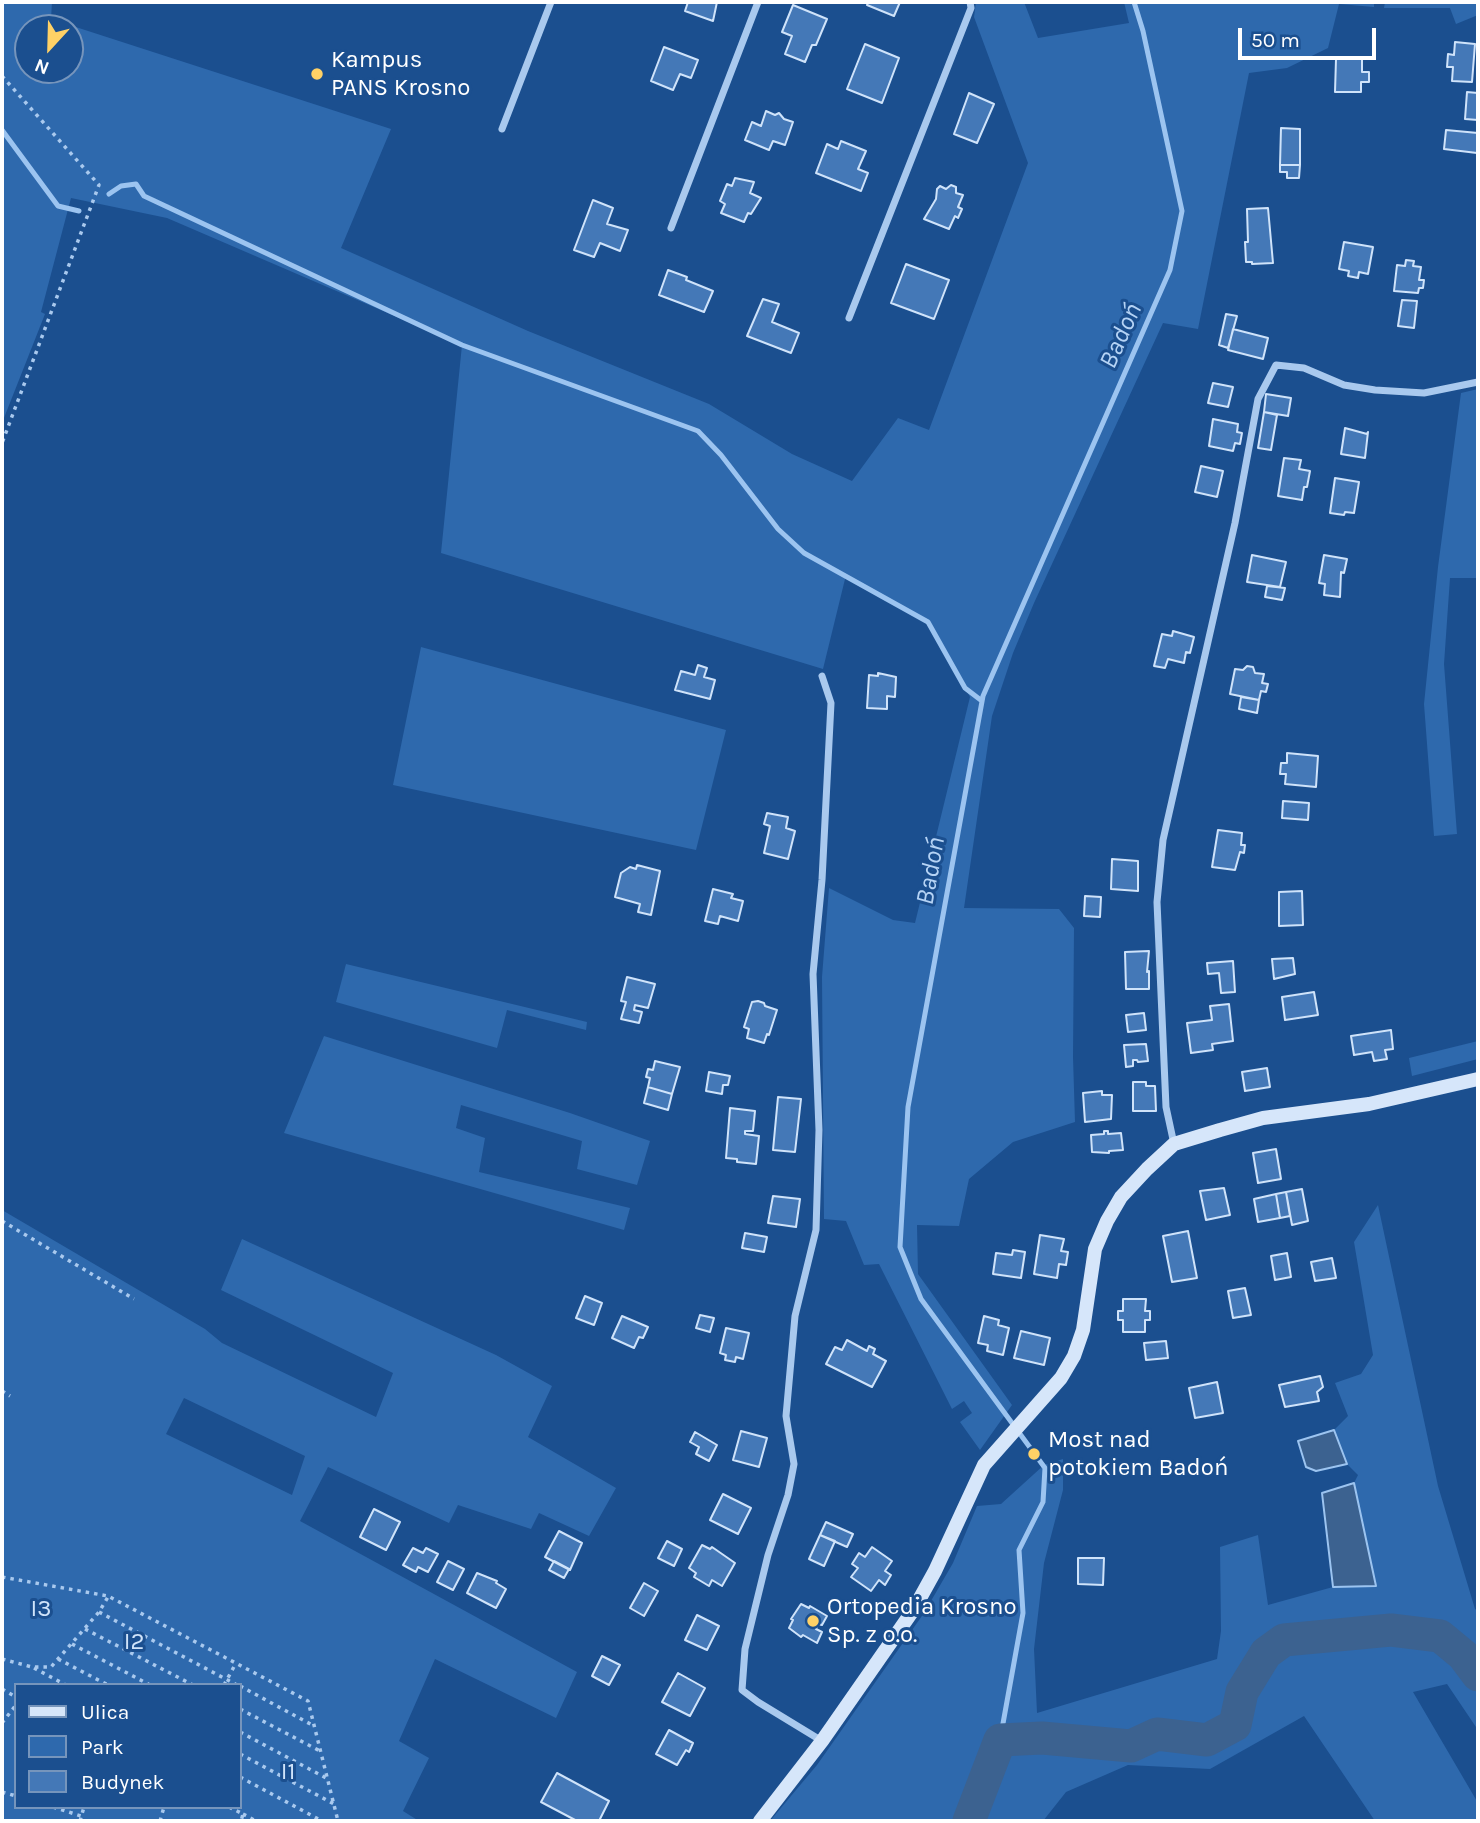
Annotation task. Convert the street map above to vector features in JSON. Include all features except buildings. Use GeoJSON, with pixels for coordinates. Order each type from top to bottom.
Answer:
{"type":"FeatureCollection","features":[{"type":"Feature","properties":{"kind":"street"},"geometry":{"type":"LineString","coordinates":[[502,129],[551,2]]}},
{"type":"Feature","properties":{"kind":"street"},"geometry":{"type":"LineString","coordinates":[[671,228],[758,2]]}},
{"type":"Feature","properties":{"kind":"street"},"geometry":{"type":"LineString","coordinates":[[849,318],[971,8],[970,2]]}},
{"type":"Feature","properties":{"kind":"street"},"geometry":{"type":"LineString","coordinates":[[1174,1144],[1166,1107],[1157,901],[1163,840],[1235,523],[1258,399],[1276,365],[1304,368],[1344,385],[1375,390],[1424,393],[1478,382]]}},
{"type":"Feature","properties":{"kind":"street"},"geometry":{"type":"LineString","coordinates":[[821,676],[831,703],[822,880],[813,974],[819,1130],[816,1230],[795,1316],[786,1416],[794,1464],[788,1495],[767,1558],[745,1649],[742,1690],[822,1741]]}},
{"type":"Feature","properties":{"kind":"street"},"geometry":{"type":"LineString","coordinates":[[760,1821],[822,1741],[914,1609],[935,1571],[984,1465],[1061,1378],[1074,1356],[1083,1331],[1096,1249],[1109,1217],[1121,1197],[1174,1144],[1263,1118],[1369,1104],[1478,1079]]}},
{"type":"Feature","properties":{"kind":"path"},"geometry":{"type":"LineString","coordinates":[[2,76],[99,185],[2,443]]}},
{"type":"Feature","properties":{"kind":"path"},"geometry":{"type":"LineString","coordinates":[[2,1221],[134,1299]]}},
{"type":"Feature","properties":{"kind":"path"},"geometry":{"type":"LineString","coordinates":[[2,1391],[10,1396]]}},
{"type":"Feature","properties":{"kind":"path"},"geometry":{"type":"LineString","coordinates":[[2,1577],[108,1597],[308,1701],[338,1821]]}},
{"type":"Feature","properties":{"kind":"path"},"geometry":{"type":"LineString","coordinates":[[32,1667],[51,1667],[99,1612],[108,1597]]}},
{"type":"Feature","properties":{"kind":"path"},"geometry":{"type":"LineString","coordinates":[[99,1612],[233,1683]]}},
{"type":"Feature","properties":{"kind":"path"},"geometry":{"type":"LineString","coordinates":[[85,1629],[189,1683]]}},
{"type":"Feature","properties":{"kind":"path"},"geometry":{"type":"LineString","coordinates":[[72,1644],[146,1683]]}},
{"type":"Feature","properties":{"kind":"path"},"geometry":{"type":"LineString","coordinates":[[2,1659],[32,1667],[62,1683]]}},
{"type":"Feature","properties":{"kind":"path"},"geometry":{"type":"LineString","coordinates":[[58,1659],[104,1683]]}},
{"type":"Feature","properties":{"kind":"path"},"geometry":{"type":"LineString","coordinates":[[224,1683],[236,1663]]}},
{"type":"Feature","properties":{"kind":"path"},"geometry":{"type":"LineString","coordinates":[[242,1688],[314,1726]]}},
{"type":"Feature","properties":{"kind":"path"},"geometry":{"type":"LineString","coordinates":[[2,1723],[14,1708]]}},
{"type":"Feature","properties":{"kind":"path"},"geometry":{"type":"LineString","coordinates":[[242,1710],[320,1751]]}},
{"type":"Feature","properties":{"kind":"path"},"geometry":{"type":"LineString","coordinates":[[242,1733],[328,1779]]}},
{"type":"Feature","properties":{"kind":"path"},"geometry":{"type":"LineString","coordinates":[[242,1755],[334,1804]]}},
{"type":"Feature","properties":{"kind":"path"},"geometry":{"type":"LineString","coordinates":[[242,1778],[322,1821]]}},
{"type":"Feature","properties":{"kind":"path"},"geometry":{"type":"LineString","coordinates":[[58,1809],[81,1818]]}},
{"type":"Feature","properties":{"kind":"path"},"geometry":{"type":"LineString","coordinates":[[233,1809],[256,1821]]}},
{"type":"Feature","properties":{"kind":"path"},"geometry":{"type":"LineString","coordinates":[[241,1821],[243,1814]]}},
{"type":"Feature","properties":{"kind":"green space"},"geometry":{"type":"Polygon","coordinates":[[[2,2],[52,2],[51,14],[14,14],[14,84],[84,84],[84,30],[391,129],[341,248],[528,331],[709,404],[792,454],[852,481],[898,418],[929,430],[1028,163],[974,17],[976,2],[1024,2],[1038,38],[1129,23],[1124,2],[1374,2],[1374,7],[1339,4],[1328,48],[1287,68],[1249,73],[1198,329],[1163,323],[1034,603],[1013,653],[992,716],[964,908],[1059,909],[1074,928],[1075,1122],[1013,1142],[969,1179],[959,1226],[917,1225],[918,1274],[1012,1405],[980,1450],[960,1422],[972,1413],[964,1401],[952,1409],[879,1264],[864,1265],[846,1221],[824,1219],[822,977],[829,888],[893,920],[915,923],[970,697],[928,622],[846,575],[823,669],[441,553],[462,345],[167,218],[71,198],[41,312],[45,314],[2,423],[2,2]]]}},
{"type":"Feature","properties":{"kind":"green space"},"geometry":{"type":"Polygon","coordinates":[[[1385,2],[1478,2],[1478,15],[1456,24],[1450,8],[1384,8],[1385,2]]]}},
{"type":"Feature","properties":{"kind":"green space"},"geometry":{"type":"Polygon","coordinates":[[[1478,389],[1478,578],[1450,578],[1444,664],[1457,834],[1434,836],[1424,704],[1438,567],[1461,393],[1478,389]]]}},
{"type":"Feature","properties":{"kind":"green space"},"geometry":{"type":"Polygon","coordinates":[[[421,647],[726,730],[696,850],[393,785],[421,647]]]}},
{"type":"Feature","properties":{"kind":"green space"},"geometry":{"type":"Polygon","coordinates":[[[346,964],[587,1022],[586,1030],[507,1010],[497,1048],[336,1002],[346,964]]]}},
{"type":"Feature","properties":{"kind":"green space"},"geometry":{"type":"Polygon","coordinates":[[[324,1036],[570,1113],[650,1141],[637,1185],[577,1169],[582,1141],[461,1105],[456,1128],[485,1138],[479,1172],[630,1208],[624,1230],[284,1133],[324,1036]]]}},
{"type":"Feature","properties":{"kind":"green space"},"geometry":{"type":"Polygon","coordinates":[[[1478,1041],[1478,1059],[1412,1076],[1409,1058],[1478,1041]]]}},
{"type":"Feature","properties":{"kind":"green space"},"geometry":{"type":"Polygon","coordinates":[[[1378,1205],[1438,1486],[1475,1609],[1478,1611],[1478,1730],[1447,1684],[1413,1692],[1478,1803],[1478,1821],[1375,1821],[1304,1716],[1210,1769],[1128,1765],[1066,1792],[1043,1821],[770,1821],[817,1765],[924,1613],[953,1563],[977,1506],[1001,1504],[1044,1465],[1063,1459],[1063,1490],[1044,1563],[1034,1649],[1037,1713],[1217,1659],[1221,1631],[1220,1547],[1258,1535],[1268,1605],[1333,1587],[1376,1586],[1354,1483],[1358,1475],[1347,1464],[1334,1430],[1348,1416],[1335,1383],[1361,1374],[1373,1355],[1354,1242],[1378,1205]]]}},
{"type":"Feature","properties":{"kind":"green space"},"geometry":{"type":"Polygon","coordinates":[[[2,1210],[205,1329],[222,1343],[376,1417],[393,1373],[221,1290],[242,1239],[496,1355],[552,1386],[528,1437],[616,1488],[589,1536],[539,1513],[531,1529],[458,1505],[449,1523],[328,1467],[300,1521],[577,1672],[556,1718],[435,1659],[399,1741],[429,1758],[403,1811],[419,1821],[2,1821],[2,1210]],[[184,1398],[166,1434],[292,1495],[305,1456],[184,1398]]]}},
{"type":"Feature","properties":{"kind":"shaded area"},"geometry":{"type":"Polygon","coordinates":[[[1334,1430],[1347,1464],[1316,1471],[1306,1467],[1298,1441],[1334,1430]]]}},
{"type":"Feature","properties":{"kind":"shaded area"},"geometry":{"type":"Polygon","coordinates":[[[1354,1483],[1376,1586],[1333,1587],[1322,1493],[1354,1483]]]}},
{"type":"Feature","properties":{"kind":"waterway","name":"Badoń"},"geometry":{"type":"LineString","coordinates":[[1000,1740],[1023,1613],[1019,1550],[1043,1502],[1045,1468],[921,1299],[900,1247],[908,1107],[983,696],[1170,270],[1182,211],[1143,31],[1134,2]]}},
{"type":"Feature","properties":{"kind":"waterway"},"geometry":{"type":"LineString","coordinates":[[2,130],[58,206],[79,211]]}},
{"type":"Feature","properties":{"kind":"waterway"},"geometry":{"type":"LineString","coordinates":[[109,194],[121,186],[136,184],[144,196],[462,345],[698,431],[721,455],[778,529],[804,553],[928,622],[965,688],[982,701]]}},
{"type":"Feature","properties":{"kind":"waterway"},"geometry":{"type":"LineString","coordinates":[[969,1821],[1000,1740],[1042,1738],[1131,1746],[1157,1734],[1207,1740],[1235,1725],[1242,1692],[1266,1653],[1284,1640],[1391,1630],[1440,1636],[1463,1655],[1478,1675]]}},
{"type":"Feature","properties":{"kind":"place","name":"Kampus PANS Krosno"},"geometry":{"type":"Point","coordinates":[317,74]}},
{"type":"Feature","properties":{"kind":"place","name":"Most nad potokiem Badoń"},"geometry":{"type":"Point","coordinates":[1034,1454]}},
{"type":"Feature","properties":{"kind":"place","name":"Ortopedia Krosno Sp. z o.o."},"geometry":{"type":"Point","coordinates":[813,1621]}},
{"type":"Feature","properties":{"kind":"park label","name":"I3"},"geometry":{"type":"Point","coordinates":[41,1609]}},
{"type":"Feature","properties":{"kind":"park label","name":"I2"},"geometry":{"type":"Point","coordinates":[134,1642]}},
{"type":"Feature","properties":{"kind":"park label","name":"I1"},"geometry":{"type":"Point","coordinates":[288,1772]}}]}
